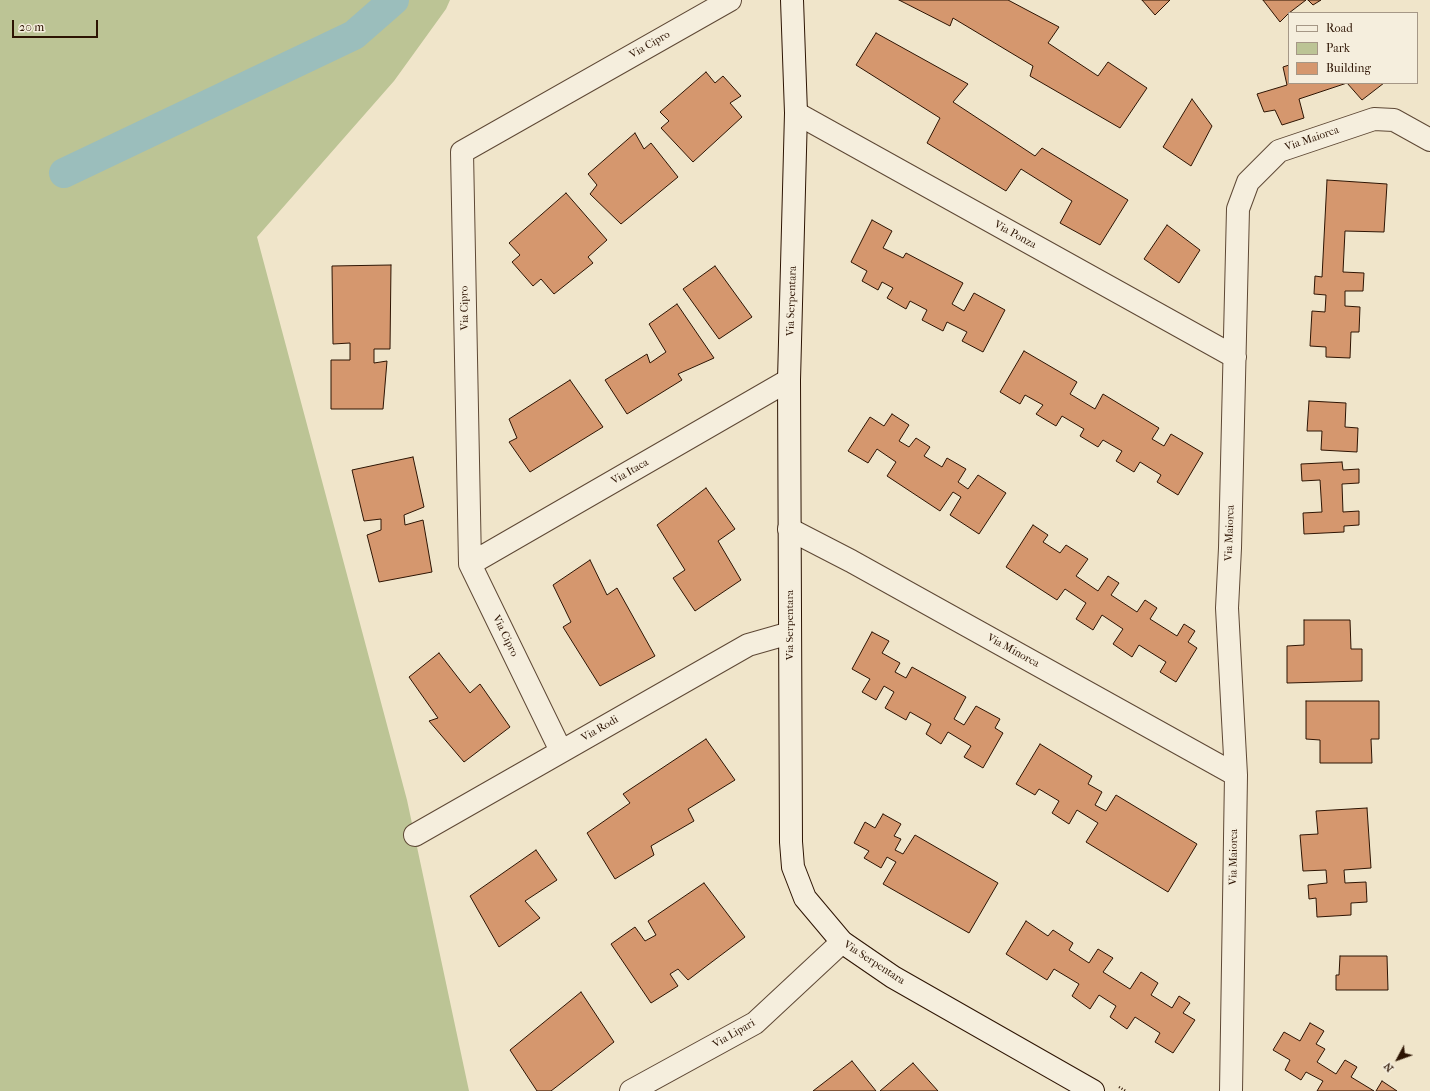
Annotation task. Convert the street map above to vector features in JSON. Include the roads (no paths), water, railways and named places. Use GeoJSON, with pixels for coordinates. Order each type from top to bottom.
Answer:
{"type":"FeatureCollection","features":[{"type":"Feature","properties":{"kind":"street","name":"Via Cipro"},"geometry":{"type":"LineString","coordinates":[[561,751],[470,564],[462,152],[730,0]]}},
{"type":"Feature","properties":{"kind":"street","name":"Via Serpentara"},"geometry":{"type":"LineString","coordinates":[[792,0],[796,113],[789,380],[791,834],[793,867],[805,898],[842,942],[893,977],[1093,1091]]}},
{"type":"Feature","properties":{"kind":"street","name":"Via Ponza"},"geometry":{"type":"LineString","coordinates":[[796,113],[1235,357]]}},
{"type":"Feature","properties":{"kind":"street","name":"Via Maiorca"},"geometry":{"type":"LineString","coordinates":[[1231,1091],[1236,775],[1226,608],[1230,548],[1238,209],[1248,182],[1278,151],[1374,119],[1394,120],[1430,140]]}},
{"type":"Feature","properties":{"kind":"street","name":"Via Itaca"},"geometry":{"type":"LineString","coordinates":[[470,564],[789,380]]}},
{"type":"Feature","properties":{"kind":"street","name":"Via Minorca"},"geometry":{"type":"LineString","coordinates":[[789,529],[851,561],[1236,775]]}},
{"type":"Feature","properties":{"kind":"street","name":"Via Rodi"},"geometry":{"type":"LineString","coordinates":[[415,835],[748,644],[790,633]]}},
{"type":"Feature","properties":{"kind":"street","name":"Via Lipari"},"geometry":{"type":"LineString","coordinates":[[631,1091],[755,1023],[842,942]]}},
{"type":"Feature","properties":{"kind":"waterway"},"geometry":{"type":"LineString","coordinates":[[64,173],[354,35],[394,0]]}}]}
